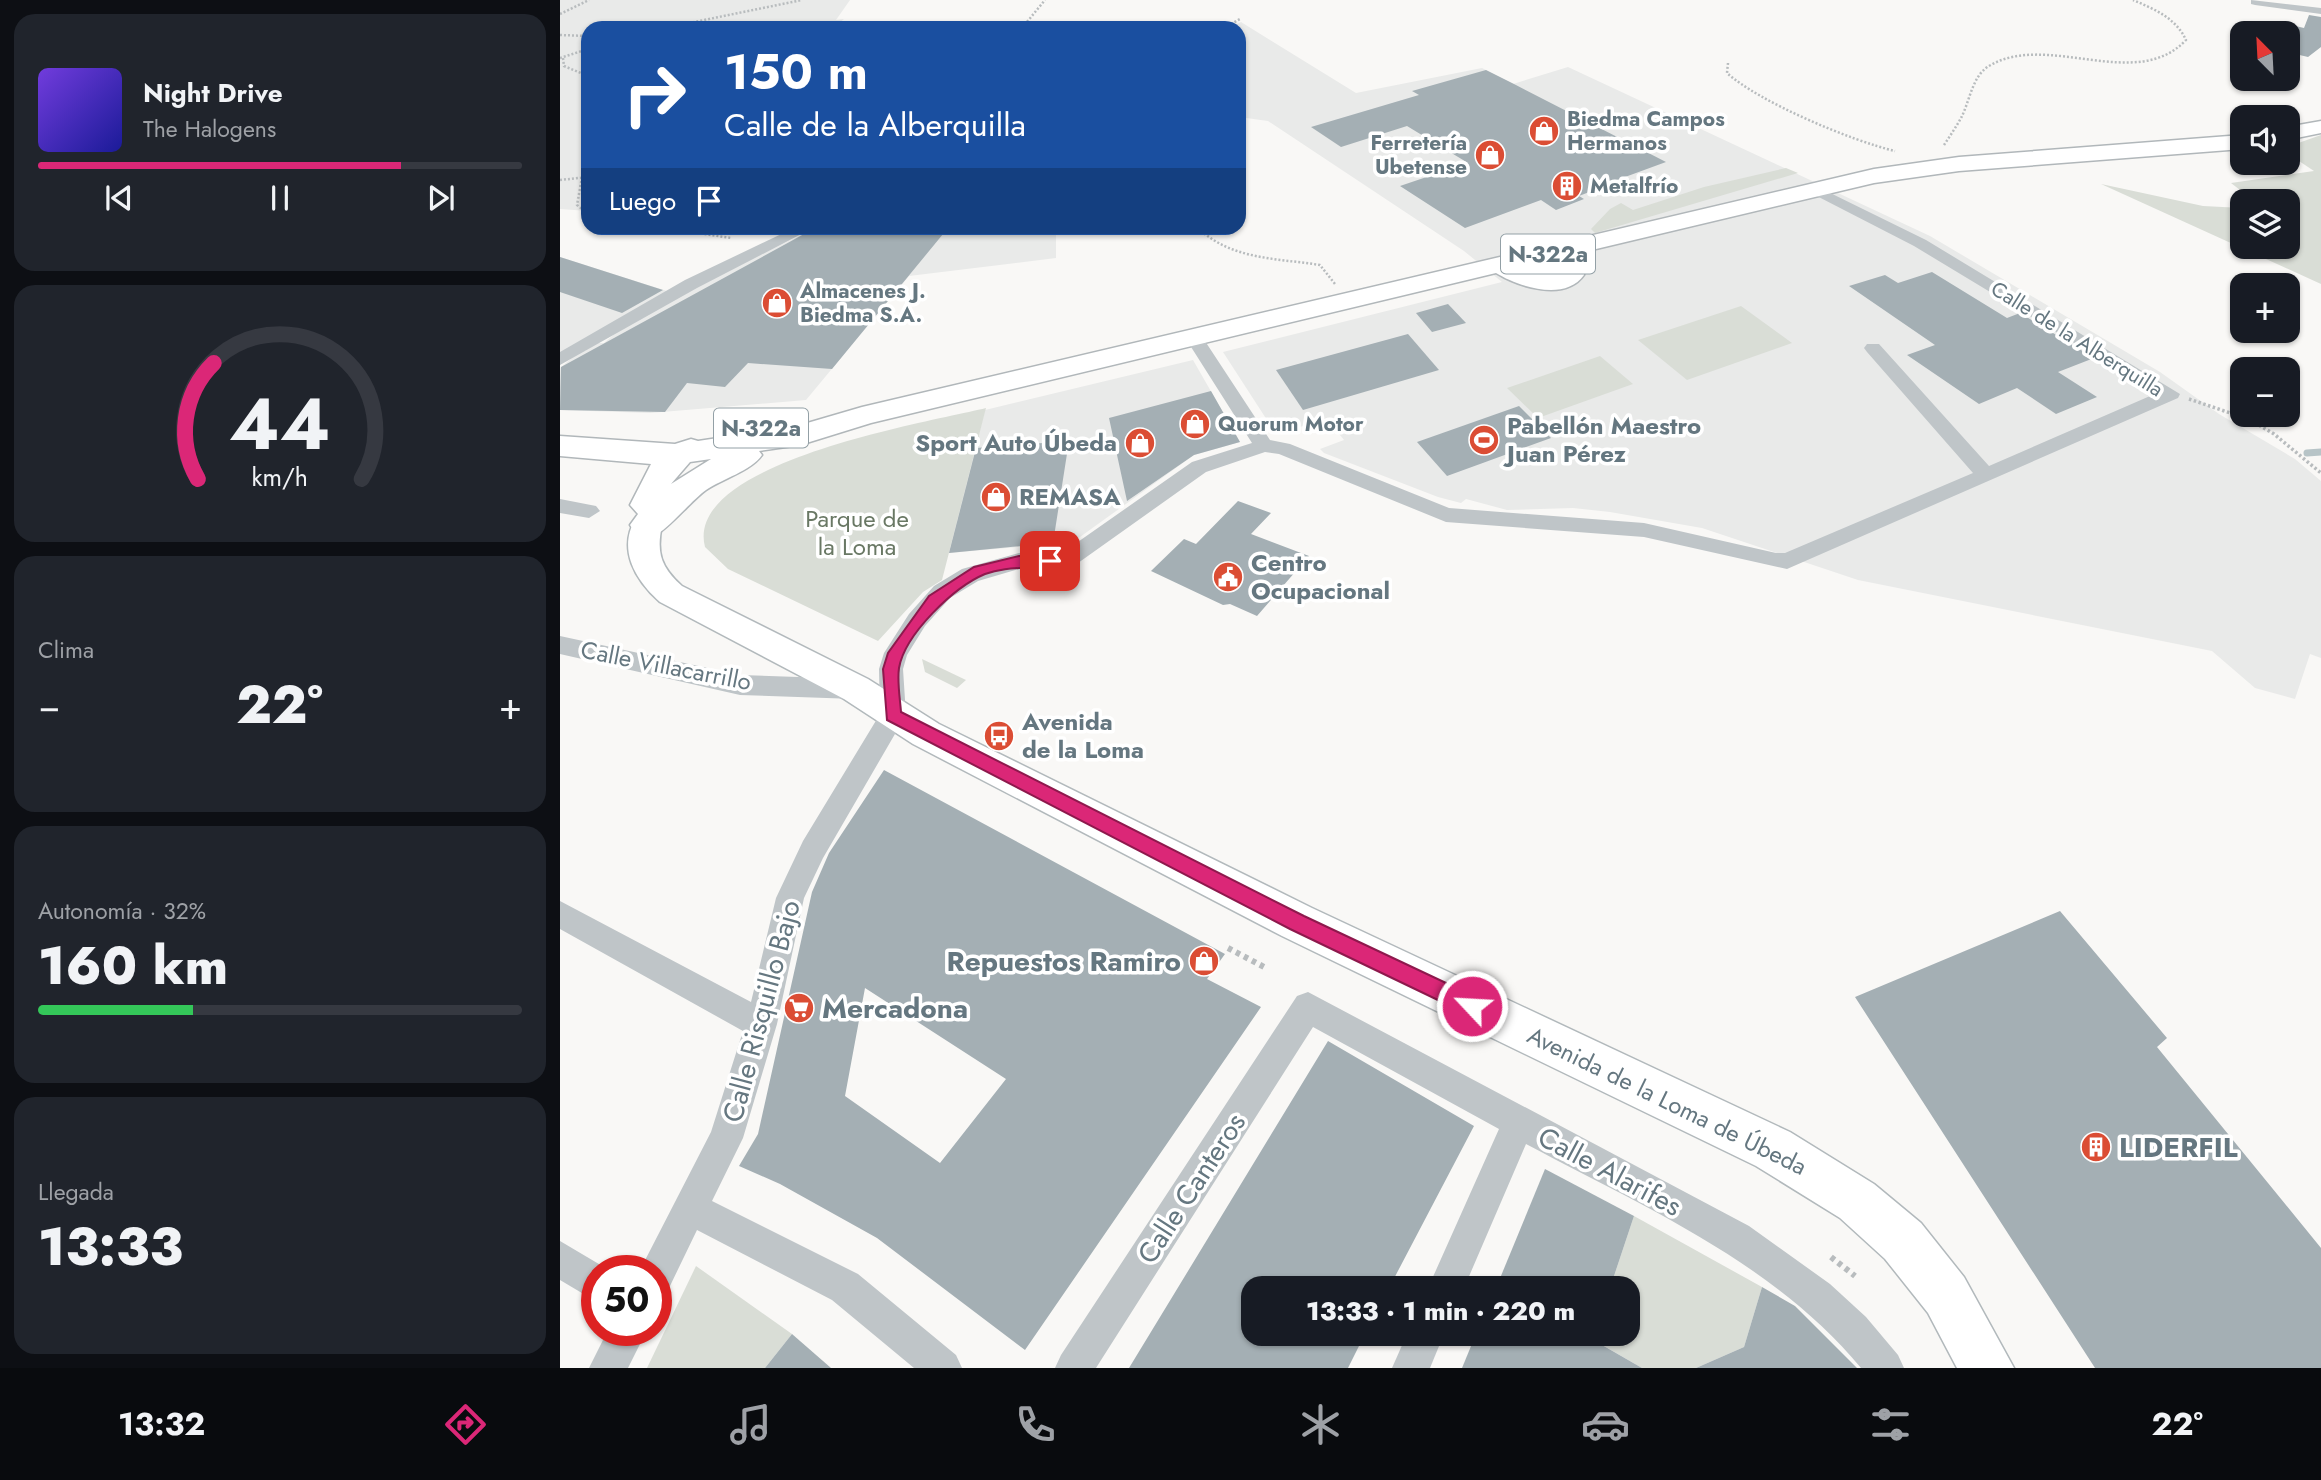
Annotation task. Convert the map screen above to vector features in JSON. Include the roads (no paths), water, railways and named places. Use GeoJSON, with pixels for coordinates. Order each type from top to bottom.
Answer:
{"type":"FeatureCollection","features":[{"type":"Feature","properties":{"kind":"main road"},"geometry":{"type":"LineString","coordinates":[[2300,131],[2321,127]]}},
{"type":"Feature","properties":{"kind":"main road","name":"N-322a"},"geometry":{"type":"LineString","coordinates":[[560,446],[596,450],[670,445],[809,428],[1195,340],[1500,265],[1520,278],[1533,281],[1564,279],[1571,275],[1572,266],[1558,251],[1934,161],[2230,143]]}},
{"type":"Feature","properties":{"kind":"main road"},"geometry":{"type":"LineString","coordinates":[[652,513],[728,462],[809,428]]}},
{"type":"Feature","properties":{"kind":"main road","name":"N-322a"},"geometry":{"type":"LineString","coordinates":[[560,435],[670,445]]}},
{"type":"Feature","properties":{"kind":"main road"},"geometry":{"type":"LineString","coordinates":[[652,513],[679,473],[670,445]]}},
{"type":"Feature","properties":{"kind":"main road"},"geometry":{"type":"LineString","coordinates":[[596,450],[636,462],[652,513]]}},
{"type":"Feature","properties":{"kind":"main road","name":"Avenida de la Loma de Úbeda"},"geometry":{"type":"LineString","coordinates":[[652,513],[642,543],[645,566],[657,582],[671,593],[856,689],[893,715],[1297,922],[1773,1149],[1857,1201],[1903,1241],[1946,1294],[1991,1360]]}},
{"type":"Feature","properties":{"kind":"street"},"geometry":{"type":"LineString","coordinates":[[2255,2],[2321,11]]}},
{"type":"Feature","properties":{"kind":"street","name":"Calle de la Alberquilla"},"geometry":{"type":"LineString","coordinates":[[1264,446],[1283,449],[1446,515],[1644,530],[1776,561],[1787,561],[2171,394],[1920,243],[1814,189]]}},
{"type":"Feature","properties":{"kind":"street"},"geometry":{"type":"LineString","coordinates":[[560,360],[680,290],[792,235]]}},
{"type":"Feature","properties":{"kind":"street"},"geometry":{"type":"LineString","coordinates":[[893,715],[891,669],[896,653],[921,615],[942,592],[970,575],[993,566],[1019,561],[1070,558],[1191,471],[1264,446],[1195,340]]}},
{"type":"Feature","properties":{"kind":"street"},"geometry":{"type":"LineString","coordinates":[[1873,348],[1986,475]]}},
{"type":"Feature","properties":{"kind":"street"},"geometry":{"type":"LineString","coordinates":[[560,506],[589,510]]}},
{"type":"Feature","properties":{"kind":"street","name":"Calle Villacarrillo"},"geometry":{"type":"LineString","coordinates":[[560,645],[740,685],[856,689]]}},
{"type":"Feature","properties":{"kind":"street","name":"Calle Risquillo Bajo"},"geometry":{"type":"LineString","coordinates":[[666,1255],[726,1138],[761,1024],[790,898],[813,850],[893,715]]}},
{"type":"Feature","properties":{"kind":"street"},"geometry":{"type":"LineString","coordinates":[[560,914],[761,1024]]}},
{"type":"Feature","properties":{"kind":"street","name":"Calle Alarifes"},"geometry":{"type":"LineString","coordinates":[[1308,1007],[1699,1218],[1764,1258],[1829,1305],[1866,1342],[1885,1368]]}},
{"type":"Feature","properties":{"kind":"street","name":"Calle Canteros"},"geometry":{"type":"LineString","coordinates":[[1074,1368],[1308,1007]]}},
{"type":"Feature","properties":{"kind":"street"},"geometry":{"type":"LineString","coordinates":[[1451,1276],[1519,1122]]}},
{"type":"Feature","properties":{"kind":"street"},"geometry":{"type":"LineString","coordinates":[[690,1208],[845,1287],[943,1368]]}},
{"type":"Feature","properties":{"kind":"street"},"geometry":{"type":"LineString","coordinates":[[560,1259],[581,1273]]}},
{"type":"Feature","properties":{"kind":"street"},"geometry":{"type":"LineString","coordinates":[[608,1368],[620,1346]]}},
{"type":"Feature","properties":{"kind":"street"},"geometry":{"type":"LineString","coordinates":[[1411,1368],[1421,1346]]}},
{"type":"Feature","properties":{"kind":"waterway"},"geometry":{"type":"LineString","coordinates":[[2307,453],[2321,452]]}},
{"type":"Feature","properties":{"kind":"place","name":"Biedma Campos Hermanos"},"geometry":{"type":"Point","coordinates":[1544,131]}},
{"type":"Feature","properties":{"kind":"place","name":"Ferretería Ubetense"},"geometry":{"type":"Point","coordinates":[1490,155]}},
{"type":"Feature","properties":{"kind":"place","name":"Metalfrío"},"geometry":{"type":"Point","coordinates":[1567,186]}},
{"type":"Feature","properties":{"kind":"place","name":"Almacenes J. Biedma S.A."},"geometry":{"type":"Point","coordinates":[777,303]}},
{"type":"Feature","properties":{"kind":"place","name":"Quorum Motor"},"geometry":{"type":"Point","coordinates":[1195,424]}},
{"type":"Feature","properties":{"kind":"place","name":"Pabellón Maestro Juan Pérez"},"geometry":{"type":"Point","coordinates":[1484,440]}},
{"type":"Feature","properties":{"kind":"place","name":"Sport Auto Úbeda"},"geometry":{"type":"Point","coordinates":[1140,443]}},
{"type":"Feature","properties":{"kind":"place","name":"REMASA"},"geometry":{"type":"Point","coordinates":[996,497]}},
{"type":"Feature","properties":{"kind":"place","name":"Centro Ocupacional"},"geometry":{"type":"Point","coordinates":[1228,577]}},
{"type":"Feature","properties":{"kind":"place","name":"Avenida de la Loma"},"geometry":{"type":"Point","coordinates":[999,736]}},
{"type":"Feature","properties":{"kind":"place","name":"Repuestos Ramiro"},"geometry":{"type":"Point","coordinates":[1204,961]}},
{"type":"Feature","properties":{"kind":"place","name":"Mercadona"},"geometry":{"type":"Point","coordinates":[799,1008]}},
{"type":"Feature","properties":{"kind":"place","name":"LIDERFIL"},"geometry":{"type":"Point","coordinates":[2096,1147]}},
{"type":"Feature","properties":{"kind":"park label","name":"Parque de la Loma"},"geometry":{"type":"Point","coordinates":[857,533]}}]}
